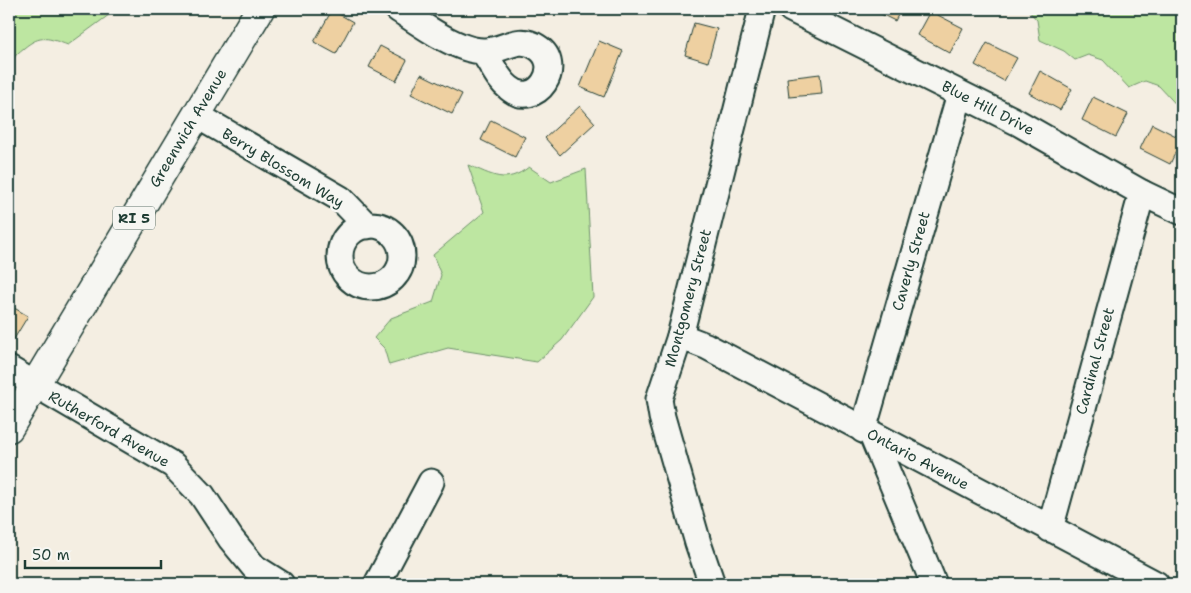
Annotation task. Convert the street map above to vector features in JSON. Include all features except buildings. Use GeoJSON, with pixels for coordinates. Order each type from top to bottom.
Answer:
{"type":"FeatureCollection","features":[{"type":"Feature","properties":{"kind":"main road","name":"Greenwich Avenue"},"geometry":{"type":"LineString","coordinates":[[9,428],[260,9]]}},
{"type":"Feature","properties":{"kind":"street"},"geometry":{"type":"LineString","coordinates":[[398,9],[434,33],[482,51]]}},
{"type":"Feature","properties":{"kind":"street","name":"Montgomery Street"},"geometry":{"type":"LineString","coordinates":[[712,584],[695,534],[659,399],[680,336],[762,9]]}},
{"type":"Feature","properties":{"kind":"street","name":"Blue Hill Drive"},"geometry":{"type":"LineString","coordinates":[[791,9],[1017,122],[1142,194],[1182,212]]}},
{"type":"Feature","properties":{"kind":"street","name":"Caverly Street"},"geometry":{"type":"LineString","coordinates":[[867,432],[960,94]]}},
{"type":"Feature","properties":{"kind":"street","name":"Berry Blossom Way"},"geometry":{"type":"LineString","coordinates":[[196,115],[341,199],[367,226]]}},
{"type":"Feature","properties":{"kind":"street","name":"Cardinal Street"},"geometry":{"type":"LineString","coordinates":[[1050,529],[1142,194]]}},
{"type":"Feature","properties":{"kind":"street","name":"Ontario Avenue"},"geometry":{"type":"LineString","coordinates":[[680,336],[706,346],[1156,584]]}},
{"type":"Feature","properties":{"kind":"street","name":"Rutherford Avenue"},"geometry":{"type":"LineString","coordinates":[[9,370],[173,465],[202,495],[231,539],[254,567],[281,584]]}},
{"type":"Feature","properties":{"kind":"street"},"geometry":{"type":"LineString","coordinates":[[867,432],[934,584]]}},
{"type":"Feature","properties":{"kind":"street"},"geometry":{"type":"LineString","coordinates":[[377,584],[431,482]]}},
{"type":"Feature","properties":{"kind":"green space"},"geometry":{"type":"Polygon","coordinates":[[[9,9],[117,9],[68,45],[50,39],[40,39],[24,48],[13,60],[9,60],[9,9]]]}},
{"type":"Feature","properties":{"kind":"green space"},"geometry":{"type":"Polygon","coordinates":[[[1027,9],[1182,9],[1182,111],[1159,86],[1145,81],[1129,88],[1103,60],[1088,55],[1075,60],[1064,51],[1040,40],[1037,20],[1027,9]]]}},
{"type":"Feature","properties":{"kind":"green space"},"geometry":{"type":"Polygon","coordinates":[[[468,165],[492,175],[506,177],[513,176],[529,167],[551,182],[586,169],[593,297],[562,340],[537,362],[448,348],[389,365],[384,348],[374,338],[391,318],[433,302],[441,275],[433,255],[484,212],[468,165]]]}}]}
